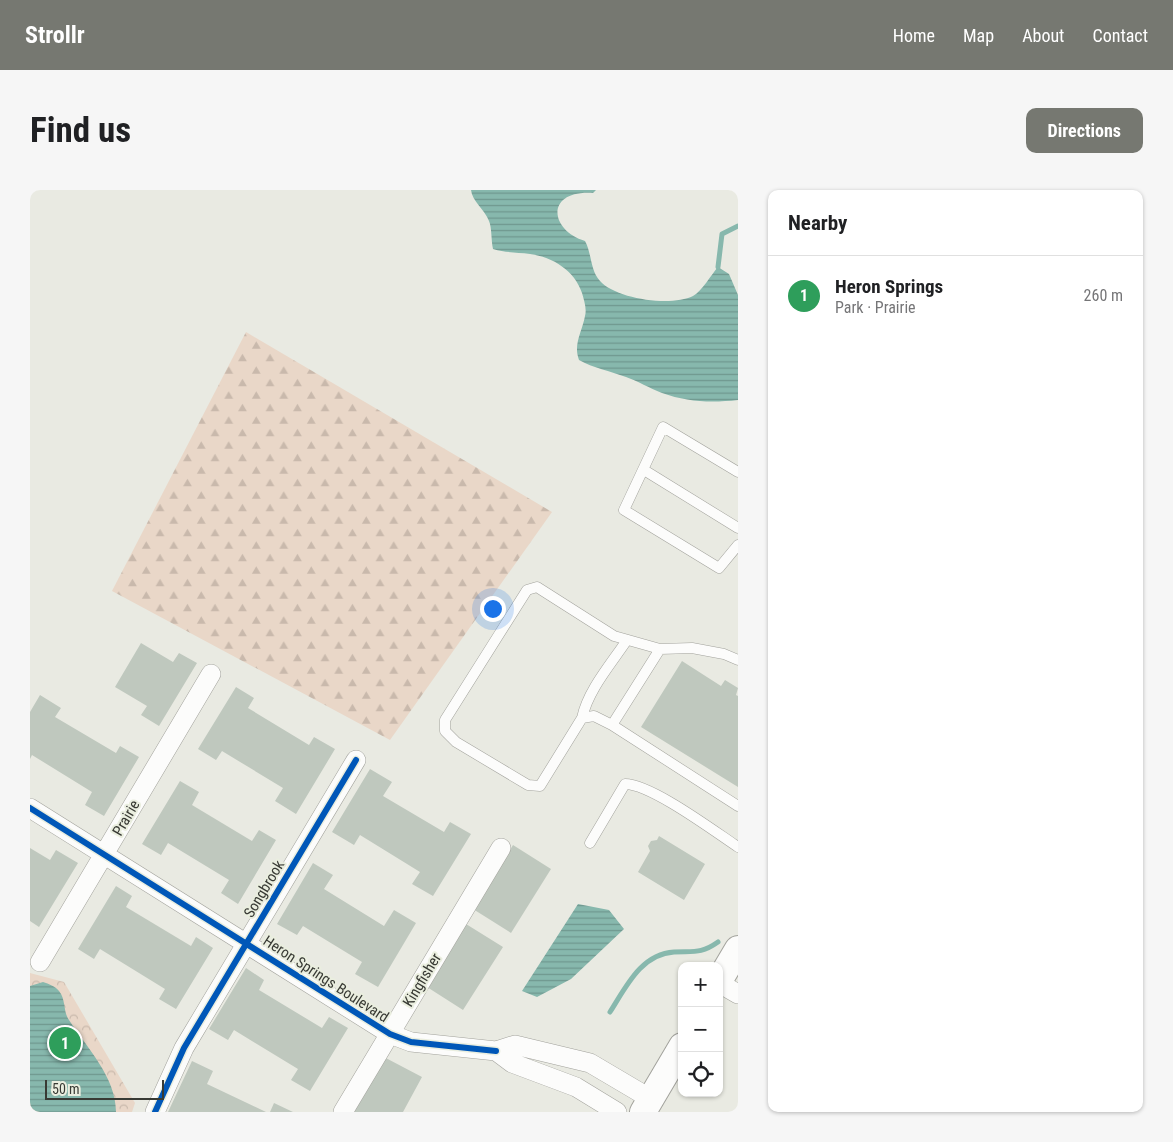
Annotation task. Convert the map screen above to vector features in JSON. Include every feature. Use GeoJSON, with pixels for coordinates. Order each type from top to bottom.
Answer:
{"type":"FeatureCollection","features":[{"type":"Feature","properties":{"kind":"main road"},"geometry":{"type":"LineString","coordinates":[[723,975],[738,949]]}},
{"type":"Feature","properties":{"kind":"main road"},"geometry":{"type":"LineString","coordinates":[[647,1105],[678,1052]]}},
{"type":"Feature","properties":{"kind":"street","name":"Prairie"},"geometry":{"type":"LineString","coordinates":[[40,962],[211,674]]}},
{"type":"Feature","properties":{"kind":"street","name":"Songbrook"},"geometry":{"type":"LineString","coordinates":[[154,1112],[184,1048],[356,760]]}},
{"type":"Feature","properties":{"kind":"street","name":"Heron Springs Boulevard"},"geometry":{"type":"LineString","coordinates":[[30,808],[390,1034],[411,1042],[496,1051],[514,1044],[590,1064],[647,1105]]}},
{"type":"Feature","properties":{"kind":"street","name":"Kingfisher"},"geometry":{"type":"LineString","coordinates":[[343,1112],[501,848]]}},
{"type":"Feature","properties":{"kind":"street"},"geometry":{"type":"LineString","coordinates":[[723,985],[738,994]]}},
{"type":"Feature","properties":{"kind":"street","name":"Heron Springs Boulevard"},"geometry":{"type":"LineString","coordinates":[[496,1051],[512,1063],[576,1087],[617,1112]]}},
{"type":"Feature","properties":{"kind":"lane"},"geometry":{"type":"LineString","coordinates":[[738,472],[663,427],[624,510],[719,568],[738,545]]}},
{"type":"Feature","properties":{"kind":"lane"},"geometry":{"type":"LineString","coordinates":[[644,470],[738,528]]}},
{"type":"Feature","properties":{"kind":"lane"},"geometry":{"type":"LineString","coordinates":[[627,640],[592,692],[584,707],[582,718],[540,786],[528,785],[456,742],[445,731],[445,720],[527,590],[537,587],[614,636],[660,649],[692,648],[724,654],[738,660]]}},
{"type":"Feature","properties":{"kind":"lane"},"geometry":{"type":"LineString","coordinates":[[612,725],[660,649]]}},
{"type":"Feature","properties":{"kind":"lane"},"geometry":{"type":"LineString","coordinates":[[582,718],[594,716],[612,725],[738,806]]}},
{"type":"Feature","properties":{"kind":"lane"},"geometry":{"type":"LineString","coordinates":[[590,843],[625,784],[634,784],[661,798],[738,847]]}},
{"type":"Feature","properties":{"kind":"green space"},"geometry":{"type":"Polygon","coordinates":[[[246,332],[552,512],[390,740],[112,591],[246,332]]]}},
{"type":"Feature","properties":{"kind":"green space"},"geometry":{"type":"Polygon","coordinates":[[[30,973],[64,982],[135,1103],[132,1112],[30,1112],[30,973]]]}},
{"type":"Feature","properties":{"kind":"water"},"geometry":{"type":"Polygon","coordinates":[[[471,190],[596,190],[593,193],[577,194],[566,198],[560,204],[559,220],[564,228],[573,236],[585,241],[594,272],[600,281],[608,287],[631,297],[658,301],[683,299],[696,294],[718,267],[729,274],[738,295],[738,400],[699,401],[671,396],[579,360],[577,343],[586,310],[579,285],[562,266],[547,258],[493,249],[489,221],[471,190]]]}},
{"type":"Feature","properties":{"kind":"water"},"geometry":{"type":"Polygon","coordinates":[[[578,904],[609,910],[624,929],[571,979],[537,997],[522,991],[578,904]]]}},
{"type":"Feature","properties":{"kind":"water"},"geometry":{"type":"Polygon","coordinates":[[[43,982],[54,986],[61,994],[67,1017],[106,1075],[115,1099],[116,1112],[30,1112],[30,986],[43,982]]]}},
{"type":"Feature","properties":{"kind":"building"},"geometry":{"type":"Polygon","coordinates":[[[141,643],[173,662],[179,653],[197,663],[159,726],[141,715],[147,706],[115,687],[141,643]]]}},
{"type":"Feature","properties":{"kind":"building"},"geometry":{"type":"Polygon","coordinates":[[[682,661],[721,686],[725,680],[738,688],[736,695],[738,696],[738,787],[641,727],[682,661]]]}},
{"type":"Feature","properties":{"kind":"building"},"geometry":{"type":"Polygon","coordinates":[[[236,687],[254,698],[248,708],[309,745],[314,737],[335,749],[296,814],[275,801],[283,788],[222,751],[216,760],[198,749],[236,687]]]}},
{"type":"Feature","properties":{"kind":"building"},"geometry":{"type":"Polygon","coordinates":[[[40,695],[61,708],[55,717],[116,753],[120,746],[139,757],[104,816],[85,805],[92,792],[32,755],[30,759],[30,712],[40,695]]]}},
{"type":"Feature","properties":{"kind":"building"},"geometry":{"type":"Polygon","coordinates":[[[370,769],[392,782],[383,796],[444,832],[450,822],[471,834],[433,896],[412,884],[420,872],[360,835],[354,845],[332,832],[370,769]]]}},
{"type":"Feature","properties":{"kind":"building"},"geometry":{"type":"Polygon","coordinates":[[[180,781],[199,792],[192,805],[252,841],[259,830],[276,840],[238,904],[221,893],[229,880],[168,843],[161,855],[142,844],[180,781]]]}},
{"type":"Feature","properties":{"kind":"building"},"geometry":{"type":"Polygon","coordinates":[[[659,836],[705,864],[684,900],[638,872],[650,851],[648,846],[651,841],[657,840],[659,836]]]}},
{"type":"Feature","properties":{"kind":"building"},"geometry":{"type":"Polygon","coordinates":[[[513,845],[551,869],[511,933],[473,909],[513,845]]]}},
{"type":"Feature","properties":{"kind":"building"},"geometry":{"type":"Polygon","coordinates":[[[30,848],[50,860],[56,850],[78,863],[39,927],[30,921],[30,848]]]}},
{"type":"Feature","properties":{"kind":"building"},"geometry":{"type":"Polygon","coordinates":[[[313,863],[333,875],[324,889],[384,926],[394,910],[416,923],[378,987],[355,974],[362,962],[303,926],[297,935],[277,924],[313,863]]]}},
{"type":"Feature","properties":{"kind":"building"},"geometry":{"type":"Polygon","coordinates":[[[116,886],[132,896],[126,907],[191,946],[196,937],[213,948],[176,1009],[159,999],[165,989],[100,949],[94,959],[78,949],[116,886]]]}},
{"type":"Feature","properties":{"kind":"building"},"geometry":{"type":"Polygon","coordinates":[[[466,924],[503,947],[463,1010],[427,987],[466,924]]]}},
{"type":"Feature","properties":{"kind":"building"},"geometry":{"type":"Polygon","coordinates":[[[246,968],[264,980],[259,990],[322,1028],[329,1017],[348,1028],[310,1091],[291,1080],[298,1069],[234,1030],[228,1040],[209,1029],[246,968]]]}},
{"type":"Feature","properties":{"kind":"building"},"geometry":{"type":"Polygon","coordinates":[[[382,1056],[422,1077],[403,1112],[352,1112],[382,1056]]]}},
{"type":"Feature","properties":{"kind":"building"},"geometry":{"type":"Polygon","coordinates":[[[192,1061],[213,1071],[207,1084],[266,1112],[168,1112],[192,1061]]]}},
{"type":"Feature","properties":{"kind":"building"},"geometry":{"type":"Polygon","coordinates":[[[274,1103],[293,1112],[270,1112],[274,1103]]]}},
{"type":"Feature","properties":{"kind":"waterway"},"geometry":{"type":"LineString","coordinates":[[718,267],[722,234],[738,226]]}},
{"type":"Feature","properties":{"kind":"waterway"},"geometry":{"type":"LineString","coordinates":[[610,1012],[636,973],[652,959],[662,954],[702,950],[718,942]]}},
{"type":"Feature","properties":{"kind":"cycle path"},"geometry":{"type":"LineString","coordinates":[[155,1112],[184,1048],[356,760]]}},
{"type":"Feature","properties":{"kind":"cycle path"},"geometry":{"type":"LineString","coordinates":[[30,808],[390,1034],[411,1042],[496,1051]]}},
{"type":"Feature","properties":{"kind":"place","name":"Heron Springs"},"geometry":{"type":"Point","coordinates":[65,1043]}}]}
